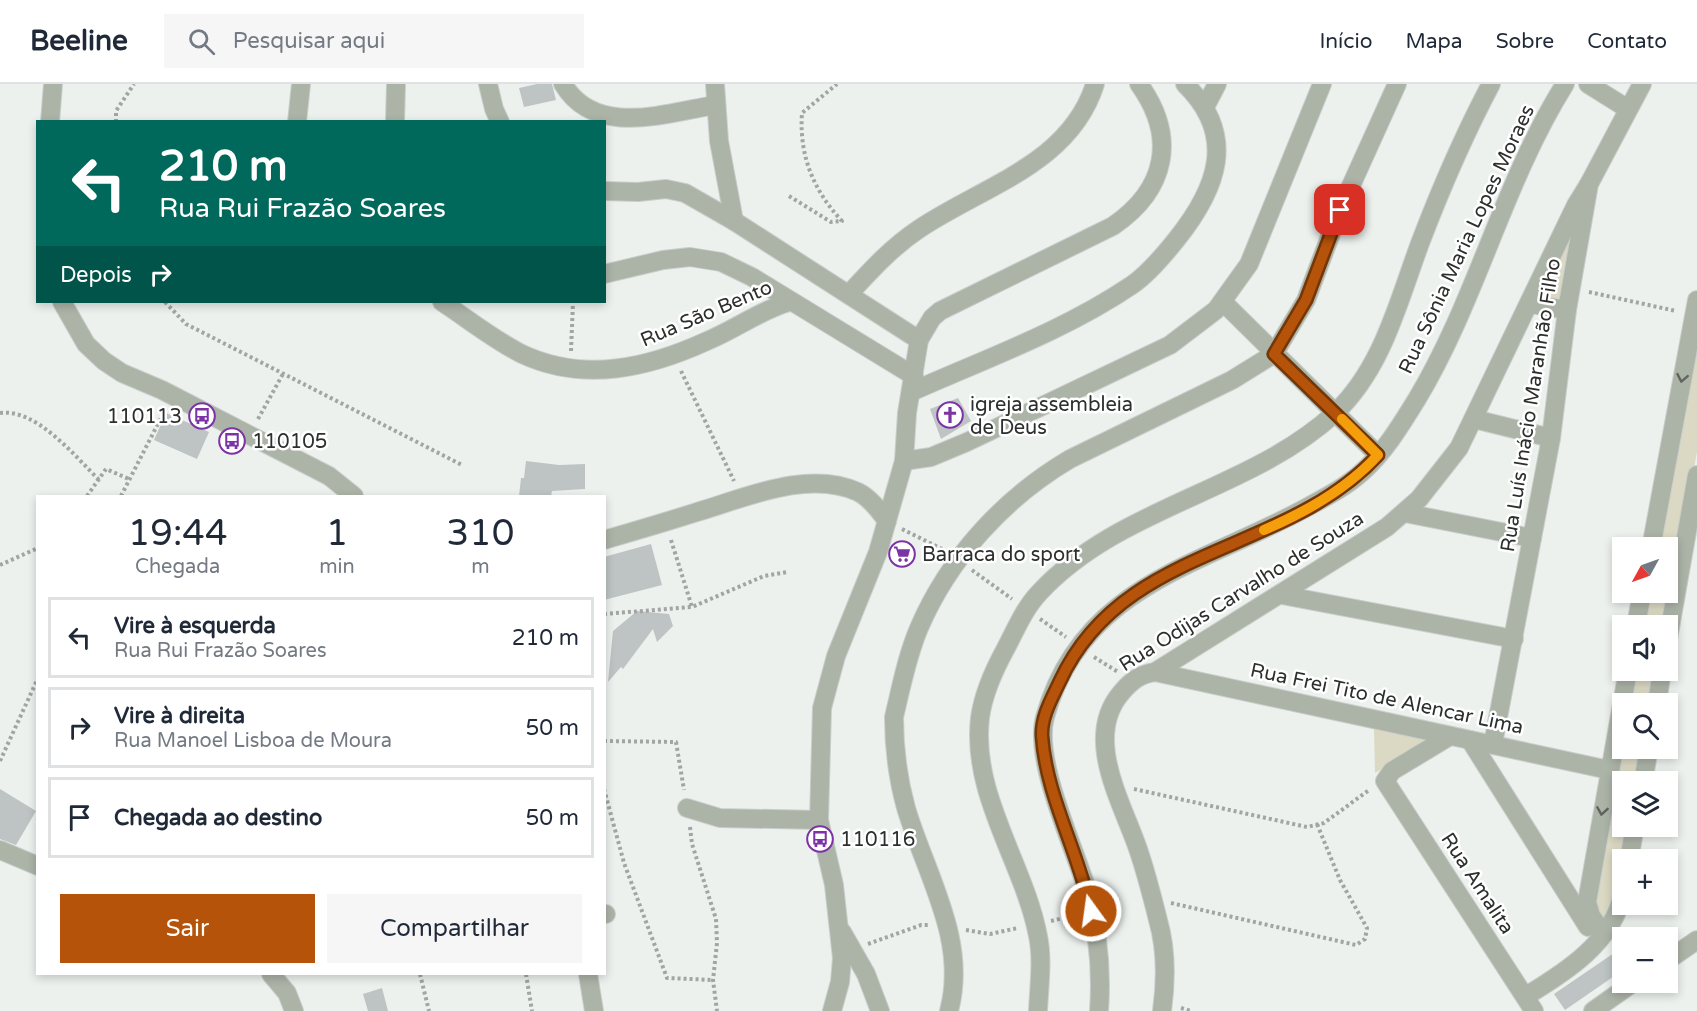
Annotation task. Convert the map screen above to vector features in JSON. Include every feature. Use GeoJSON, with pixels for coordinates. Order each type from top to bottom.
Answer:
{"type":"FeatureCollection","features":[{"type":"Feature","properties":{"kind":"street"},"geometry":{"type":"LineString","coordinates":[[50,120],[53,84]]}},
{"type":"Feature","properties":{"kind":"street"},"geometry":{"type":"LineString","coordinates":[[297,120],[301,84]]}},
{"type":"Feature","properties":{"kind":"street"},"geometry":{"type":"LineString","coordinates":[[395,120],[396,84]]}},
{"type":"Feature","properties":{"kind":"street"},"geometry":{"type":"LineString","coordinates":[[489,84],[494,109],[499,120]]}},
{"type":"Feature","properties":{"kind":"street"},"geometry":{"type":"LineString","coordinates":[[715,84],[715,105],[734,221]]}},
{"type":"Feature","properties":{"kind":"street"},"geometry":{"type":"LineString","coordinates":[[849,294],[885,256],[921,227],[995,187],[1052,148],[1080,119],[1088,106],[1095,84]]}},
{"type":"Feature","properties":{"kind":"street"},"geometry":{"type":"LineString","coordinates":[[832,1011],[842,971],[840,929],[834,885],[819,820],[821,720],[828,682],[887,521],[904,461],[919,340],[932,318],[940,311],[1113,226],[1141,200],[1156,174],[1161,157],[1162,138],[1154,109],[1139,84]]}},
{"type":"Feature","properties":{"kind":"street"},"geometry":{"type":"LineString","coordinates":[[912,384],[1058,328],[1133,284],[1166,252],[1196,215],[1216,172],[1218,143],[1205,107],[1185,84]]}},
{"type":"Feature","properties":{"kind":"street"},"geometry":{"type":"LineString","coordinates":[[1205,107],[1217,84]]}},
{"type":"Feature","properties":{"kind":"street"},"geometry":{"type":"LineString","coordinates":[[904,461],[931,457],[967,442],[1170,345],[1223,302],[1249,264],[1264,232],[1322,84]]}},
{"type":"Feature","properties":{"kind":"street"},"geometry":{"type":"LineString","coordinates":[[949,1011],[956,969],[947,926],[906,808],[898,769],[894,727],[896,710],[910,657],[932,603],[959,560],[988,523],[1045,474],[1070,459],[1232,380],[1274,354],[1306,300],[1340,210],[1397,84]]}},
{"type":"Feature","properties":{"kind":"street"},"geometry":{"type":"LineString","coordinates":[[1038,1011],[1039,938],[991,798],[980,745],[980,716],[991,682],[1026,609],[1046,586],[1108,538],[1269,457],[1335,412],[1360,384],[1397,310],[1423,236],[1467,132],[1491,84]]}},
{"type":"Feature","properties":{"kind":"street","name":"Rua Sônia Maria Lopes Moraes"},"geometry":{"type":"LineString","coordinates":[[1100,1011],[1100,962],[1091,911],[1047,765],[1042,733],[1051,699],[1078,646],[1095,625],[1134,594],[1185,565],[1269,528],[1340,489],[1362,472],[1378,455],[1401,424],[1427,382],[1456,324],[1532,141],[1564,84]]}},
{"type":"Feature","properties":{"kind":"street"},"geometry":{"type":"LineString","coordinates":[[1588,84],[1628,109]]}},
{"type":"Feature","properties":{"kind":"street","name":"Rua Luís Inácio Maranhão Filho"},"geometry":{"type":"LineString","coordinates":[[1493,744],[1551,438],[1567,310],[1589,184],[1642,84]]}},
{"type":"Feature","properties":{"kind":"street"},"geometry":{"type":"LineString","coordinates":[[569,86],[593,112],[614,118],[640,118],[715,105]]}},
{"type":"Feature","properties":{"kind":"street","name":"Rua Odijas Carvalho de Souza"},"geometry":{"type":"LineString","coordinates":[[1162,1011],[1164,996],[1162,937],[1146,871],[1114,785],[1106,747],[1108,715],[1136,677],[1155,672],[1282,595],[1405,513],[1448,465],[1531,304],[1576,206],[1589,184]]}},
{"type":"Feature","properties":{"kind":"street"},"geometry":{"type":"LineString","coordinates":[[606,191],[638,192],[666,189],[685,193],[734,221],[919,340]]}},
{"type":"Feature","properties":{"kind":"street"},"geometry":{"type":"LineString","coordinates":[[606,274],[663,260],[705,258],[735,268],[912,384]]}},
{"type":"Feature","properties":{"kind":"street"},"geometry":{"type":"LineString","coordinates":[[1653,537],[1697,300]]}},
{"type":"Feature","properties":{"kind":"street","name":"Rua São Bento"},"geometry":{"type":"LineString","coordinates":[[444,303],[524,354],[570,369],[627,368],[673,355],[720,335],[770,308],[789,302]]}},
{"type":"Feature","properties":{"kind":"street"},"geometry":{"type":"LineString","coordinates":[[1223,302],[1378,455]]}},
{"type":"Feature","properties":{"kind":"street"},"geometry":{"type":"LineString","coordinates":[[63,303],[86,344],[104,361],[122,373],[173,396],[336,480],[353,495]]}},
{"type":"Feature","properties":{"kind":"street"},"geometry":{"type":"LineString","coordinates":[[1531,304],[1567,310]]}},
{"type":"Feature","properties":{"kind":"street"},"geometry":{"type":"LineString","coordinates":[[1473,419],[1551,438]]}},
{"type":"Feature","properties":{"kind":"street"},"geometry":{"type":"LineString","coordinates":[[1672,615],[1697,475]]}},
{"type":"Feature","properties":{"kind":"street"},"geometry":{"type":"LineString","coordinates":[[606,539],[743,497],[782,488],[831,486],[863,495],[887,521]]}},
{"type":"Feature","properties":{"kind":"street"},"geometry":{"type":"LineString","coordinates":[[1405,513],[1532,538]]}},
{"type":"Feature","properties":{"kind":"street"},"geometry":{"type":"LineString","coordinates":[[1282,595],[1514,639]]}},
{"type":"Feature","properties":{"kind":"street","name":"Rua Frei Tito de Alencar Lima"},"geometry":{"type":"LineString","coordinates":[[1155,672],[1609,770]]}},
{"type":"Feature","properties":{"kind":"street"},"geometry":{"type":"LineString","coordinates":[[1600,937],[1587,902],[1626,681]]}},
{"type":"Feature","properties":{"kind":"street"},"geometry":{"type":"LineString","coordinates":[[1384,779],[1392,771],[1450,736]]}},
{"type":"Feature","properties":{"kind":"street"},"geometry":{"type":"LineString","coordinates":[[1470,740],[1600,937]]}},
{"type":"Feature","properties":{"kind":"street","name":"Rua Amalita"},"geometry":{"type":"LineString","coordinates":[[1384,779],[1530,1004]]}},
{"type":"Feature","properties":{"kind":"street"},"geometry":{"type":"LineString","coordinates":[[687,808],[720,818],[819,820]]}},
{"type":"Feature","properties":{"kind":"street"},"geometry":{"type":"LineString","coordinates":[[0,850],[36,865]]}},
{"type":"Feature","properties":{"kind":"street"},"geometry":{"type":"LineString","coordinates":[[1530,1004],[1573,967],[1600,937],[1614,915]]}},
{"type":"Feature","properties":{"kind":"street"},"geometry":{"type":"LineString","coordinates":[[840,929],[866,974],[880,1011]]}},
{"type":"Feature","properties":{"kind":"street"},"geometry":{"type":"LineString","coordinates":[[1678,953],[1697,940]]}},
{"type":"Feature","properties":{"kind":"street"},"geometry":{"type":"LineString","coordinates":[[273,975],[287,993],[294,1011]]}},
{"type":"Feature","properties":{"kind":"street"},"geometry":{"type":"LineString","coordinates":[[588,975],[594,1011]]}},
{"type":"Feature","properties":{"kind":"street"},"geometry":{"type":"LineString","coordinates":[[1593,1011],[1618,993]]}},
{"type":"Feature","properties":{"kind":"path"},"geometry":{"type":"LineString","coordinates":[[116,120],[116,111],[134,84]]}},
{"type":"Feature","properties":{"kind":"path"},"geometry":{"type":"LineString","coordinates":[[789,196],[831,222],[842,221],[827,205],[808,173],[800,134],[802,113],[837,84]]}},
{"type":"Feature","properties":{"kind":"path"},"geometry":{"type":"LineString","coordinates":[[1571,288],[1672,310]]}},
{"type":"Feature","properties":{"kind":"path"},"geometry":{"type":"LineString","coordinates":[[166,303],[186,324],[284,372],[462,465]]}},
{"type":"Feature","properties":{"kind":"path"},"geometry":{"type":"LineString","coordinates":[[570,369],[573,303]]}},
{"type":"Feature","properties":{"kind":"path"},"geometry":{"type":"LineString","coordinates":[[673,355],[743,497]]}},
{"type":"Feature","properties":{"kind":"path"},"geometry":{"type":"LineString","coordinates":[[249,435],[284,372]]}},
{"type":"Feature","properties":{"kind":"path"},"geometry":{"type":"LineString","coordinates":[[122,495],[173,396]]}},
{"type":"Feature","properties":{"kind":"path"},"geometry":{"type":"LineString","coordinates":[[0,413],[13,411],[52,433],[99,480]]}},
{"type":"Feature","properties":{"kind":"path"},"geometry":{"type":"LineString","coordinates":[[88,495],[106,469],[130,479]]}},
{"type":"Feature","properties":{"kind":"path"},"geometry":{"type":"LineString","coordinates":[[665,522],[692,607]]}},
{"type":"Feature","properties":{"kind":"path"},"geometry":{"type":"LineString","coordinates":[[0,565],[36,549]]}},
{"type":"Feature","properties":{"kind":"path"},"geometry":{"type":"LineString","coordinates":[[606,614],[692,607],[764,576],[788,572]]}},
{"type":"Feature","properties":{"kind":"path"},"geometry":{"type":"LineString","coordinates":[[0,760],[36,682]]}},
{"type":"Feature","properties":{"kind":"path"},"geometry":{"type":"LineString","coordinates":[[606,741],[676,741],[692,844],[716,920],[717,943],[713,980],[717,1011]]}},
{"type":"Feature","properties":{"kind":"path"},"geometry":{"type":"LineString","coordinates":[[1114,785],[1307,827],[1323,823],[1384,779]]}},
{"type":"Feature","properties":{"kind":"path"},"geometry":{"type":"LineString","coordinates":[[606,796],[624,863],[666,978],[713,980]]}},
{"type":"Feature","properties":{"kind":"path"},"geometry":{"type":"LineString","coordinates":[[1152,899],[1356,945],[1365,939],[1367,928],[1340,880],[1317,824]]}},
{"type":"Feature","properties":{"kind":"path"},"geometry":{"type":"LineString","coordinates":[[853,949],[921,925],[947,926],[990,934],[1091,911]]}},
{"type":"Feature","properties":{"kind":"path"},"geometry":{"type":"LineString","coordinates":[[420,975],[429,1011]]}},
{"type":"Feature","properties":{"kind":"path"},"geometry":{"type":"LineString","coordinates":[[526,975],[532,1011]]}},
{"type":"Feature","properties":{"kind":"shaded area"},"geometry":{"type":"Polygon","coordinates":[[[1579,207],[1565,306],[1542,294],[1579,207]]]}},
{"type":"Feature","properties":{"kind":"shaded area"},"geometry":{"type":"Polygon","coordinates":[[[1697,329],[1697,452],[1678,555],[1678,537],[1659,537],[1697,329]]]}},
{"type":"Feature","properties":{"kind":"shaded area"},"geometry":{"type":"Polygon","coordinates":[[[1646,603],[1669,603],[1667,615],[1644,615],[1646,603]]]}},
{"type":"Feature","properties":{"kind":"shaded area"},"geometry":{"type":"Polygon","coordinates":[[[1632,681],[1655,681],[1654,693],[1630,693],[1632,681]]]}},
{"type":"Feature","properties":{"kind":"shaded area"},"geometry":{"type":"Polygon","coordinates":[[[1374,727],[1431,739],[1375,773],[1374,727]]]}},
{"type":"Feature","properties":{"kind":"shaded area"},"geometry":{"type":"Polygon","coordinates":[[[1621,759],[1642,759],[1640,771],[1618,771],[1621,759]]]}},
{"type":"Feature","properties":{"kind":"shaded area"},"geometry":{"type":"Polygon","coordinates":[[[1612,802],[1612,837],[1627,837],[1625,849],[1612,849],[1612,911],[1603,919],[1591,904],[1612,802]]]}},
{"type":"Feature","properties":{"kind":"building"},"geometry":{"type":"Polygon","coordinates":[[[537,84],[552,84],[556,100],[524,107],[519,88],[537,84]]]}},
{"type":"Feature","properties":{"kind":"building","name":"igreja assembleia de Deus"},"geometry":{"type":"Polygon","coordinates":[[[958,398],[971,421],[941,439],[930,409],[958,398]]]}},
{"type":"Feature","properties":{"kind":"building"},"geometry":{"type":"Polygon","coordinates":[[[166,413],[209,432],[197,459],[154,440],[166,413]]]}},
{"type":"Feature","properties":{"kind":"building"},"geometry":{"type":"Polygon","coordinates":[[[526,461],[559,465],[585,464],[585,489],[552,491],[551,495],[519,495],[521,478],[524,478],[526,461]]]}},
{"type":"Feature","properties":{"kind":"building"},"geometry":{"type":"Polygon","coordinates":[[[651,544],[662,585],[606,599],[606,556],[651,544]]]}},
{"type":"Feature","properties":{"kind":"building"},"geometry":{"type":"Polygon","coordinates":[[[637,611],[669,614],[673,626],[657,642],[653,629],[623,669],[621,667],[608,682],[613,631],[637,611]]]}},
{"type":"Feature","properties":{"kind":"building"},"geometry":{"type":"Polygon","coordinates":[[[0,789],[36,811],[16,845],[0,839],[0,789]]]}},
{"type":"Feature","properties":{"kind":"building"},"geometry":{"type":"Polygon","coordinates":[[[1612,954],[1612,978],[1565,1010],[1554,994],[1612,954]]]}},
{"type":"Feature","properties":{"kind":"building"},"geometry":{"type":"Polygon","coordinates":[[[382,988],[388,1011],[368,1011],[363,994],[382,988]]]}},
{"type":"Feature","properties":{"kind":"slow traffic"},"geometry":{"type":"LineString","coordinates":[[1264,530],[1340,489],[1362,472],[1378,455],[1342,419]]}},
{"type":"Feature","properties":{"kind":"place","name":"igreja assembleia de Deus"},"geometry":{"type":"Point","coordinates":[950,415]}},
{"type":"Feature","properties":{"kind":"place","name":"110113"},"geometry":{"type":"Point","coordinates":[202,416]}},
{"type":"Feature","properties":{"kind":"place","name":"110105"},"geometry":{"type":"Point","coordinates":[232,441]}},
{"type":"Feature","properties":{"kind":"place","name":"Barraca do sport"},"geometry":{"type":"Point","coordinates":[902,554]}},
{"type":"Feature","properties":{"kind":"place","name":"110116"},"geometry":{"type":"Point","coordinates":[820,839]}},
{"type":"Feature","properties":{"kind":"route"},"geometry":{"type":"LineString","coordinates":[[1091,911],[1087,891],[1047,765],[1042,733],[1051,699],[1078,646],[1095,625],[1126,598],[1185,565],[1269,528],[1340,489],[1362,472],[1378,455],[1291,368],[1274,354],[1306,300],[1340,210]]}}]}
